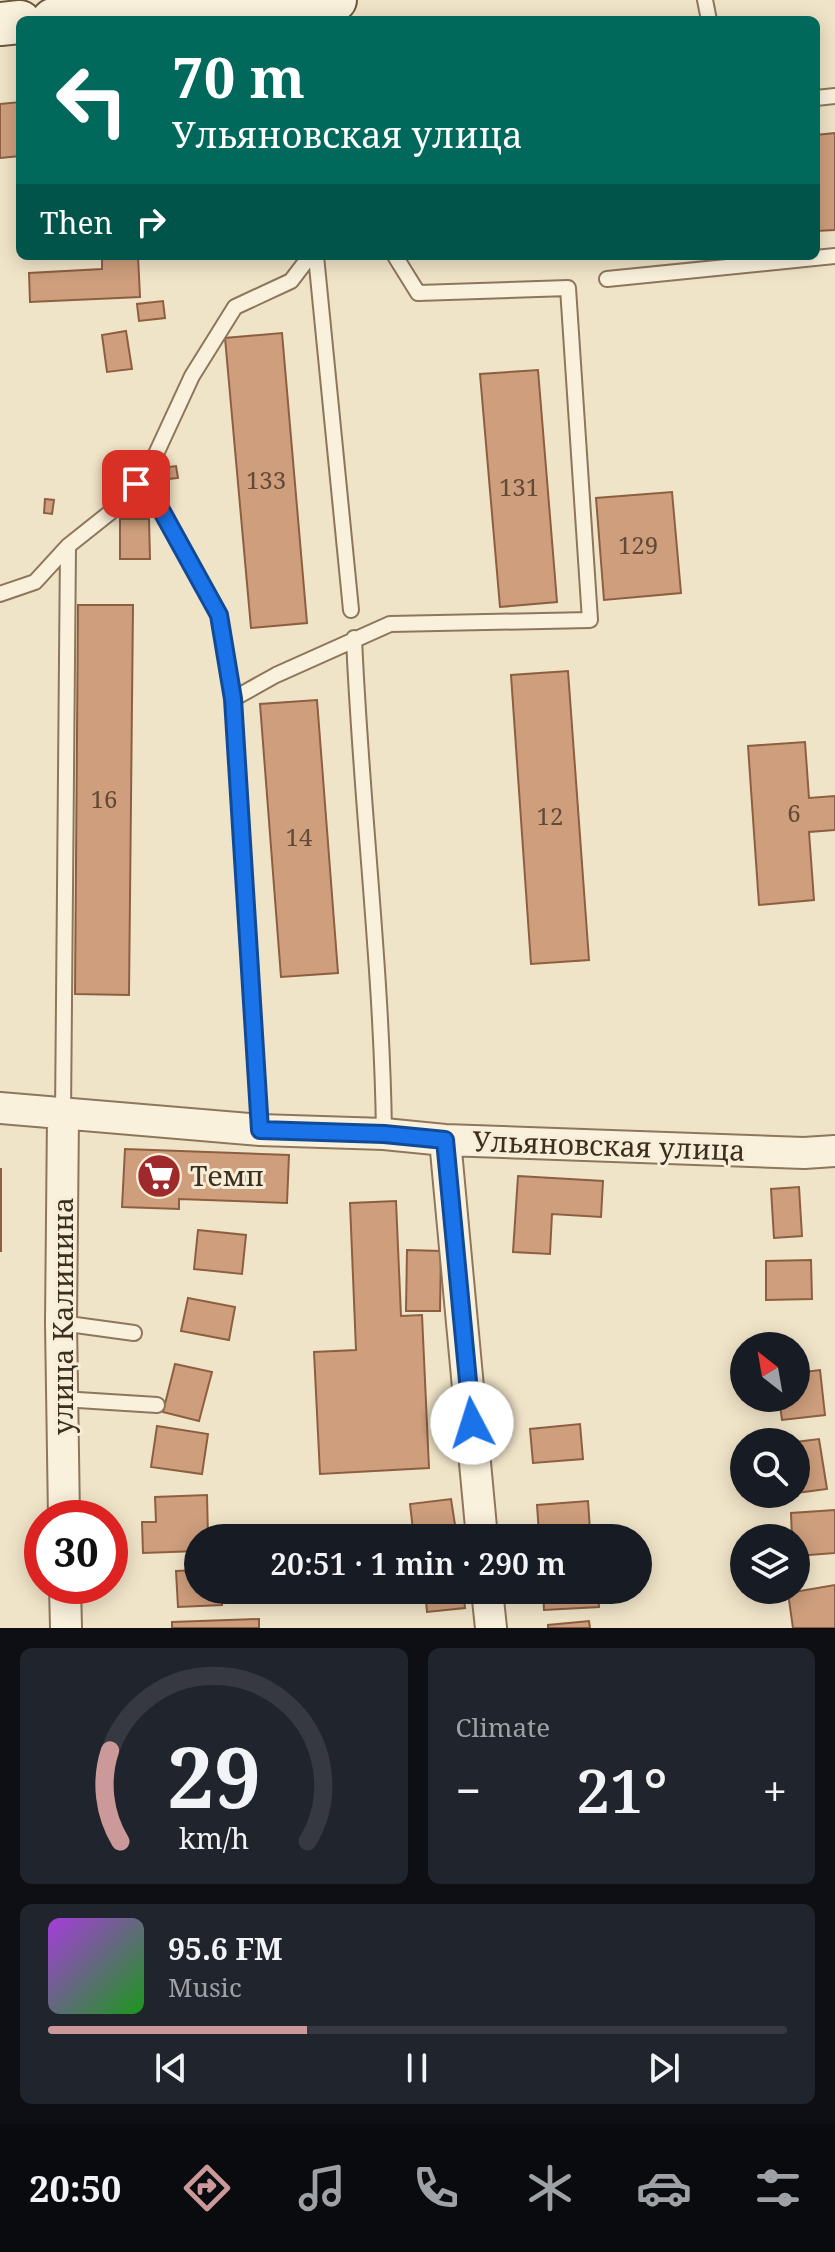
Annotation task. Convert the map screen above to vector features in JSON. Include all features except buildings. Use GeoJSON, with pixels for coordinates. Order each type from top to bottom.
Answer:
{"type":"FeatureCollection","features":[{"type":"Feature","properties":{"kind":"main road"},"geometry":{"type":"LineString","coordinates":[[109,16],[335,0]]}},
{"type":"Feature","properties":{"kind":"street","name":"Ульяновская улица"},"geometry":{"type":"LineString","coordinates":[[0,1108],[260,1130],[384,1134],[445,1140],[835,1151]]}},
{"type":"Feature","properties":{"kind":"street","name":"улица Калинина"},"geometry":{"type":"LineString","coordinates":[[63,1115],[64,1500]]}},
{"type":"Feature","properties":{"kind":"street"},"geometry":{"type":"LineString","coordinates":[[445,1140],[481,1524]]}},
{"type":"Feature","properties":{"kind":"street"},"geometry":{"type":"LineString","coordinates":[[65,1604],[66,1628]]}},
{"type":"Feature","properties":{"kind":"street"},"geometry":{"type":"LineString","coordinates":[[488,1604],[491,1628]]}},
{"type":"Feature","properties":{"kind":"lane"},"geometry":{"type":"LineString","coordinates":[[0,594],[35,582],[68,546],[112,511],[149,469],[192,376],[235,307],[291,281],[309,260]]}},
{"type":"Feature","properties":{"kind":"lane"},"geometry":{"type":"LineString","coordinates":[[313,260],[351,610]]}},
{"type":"Feature","properties":{"kind":"lane"},"geometry":{"type":"LineString","coordinates":[[233,699],[276,675],[390,624],[590,620],[568,288],[418,293],[397,260]]}},
{"type":"Feature","properties":{"kind":"lane"},"geometry":{"type":"LineString","coordinates":[[607,279],[795,260]]}},
{"type":"Feature","properties":{"kind":"lane"},"geometry":{"type":"LineString","coordinates":[[136,484],[160,508],[219,615],[233,699],[260,1130]]}},
{"type":"Feature","properties":{"kind":"lane"},"geometry":{"type":"LineString","coordinates":[[63,1115],[68,546]]}},
{"type":"Feature","properties":{"kind":"lane"},"geometry":{"type":"LineString","coordinates":[[354,638],[383,1042],[384,1134]]}},
{"type":"Feature","properties":{"kind":"lane"},"geometry":{"type":"LineString","coordinates":[[61,1323],[134,1333]]}},
{"type":"Feature","properties":{"kind":"lane"},"geometry":{"type":"LineString","coordinates":[[62,1399],[157,1405]]}},
{"type":"Feature","properties":{"kind":"place","name":"Темп"},"geometry":{"type":"Point","coordinates":[159,1176]}},
{"type":"Feature","properties":{"kind":"route"},"geometry":{"type":"LineString","coordinates":[[136,484],[160,508],[219,615],[233,699],[260,1130],[384,1134],[445,1140],[472,1423]]}}]}
